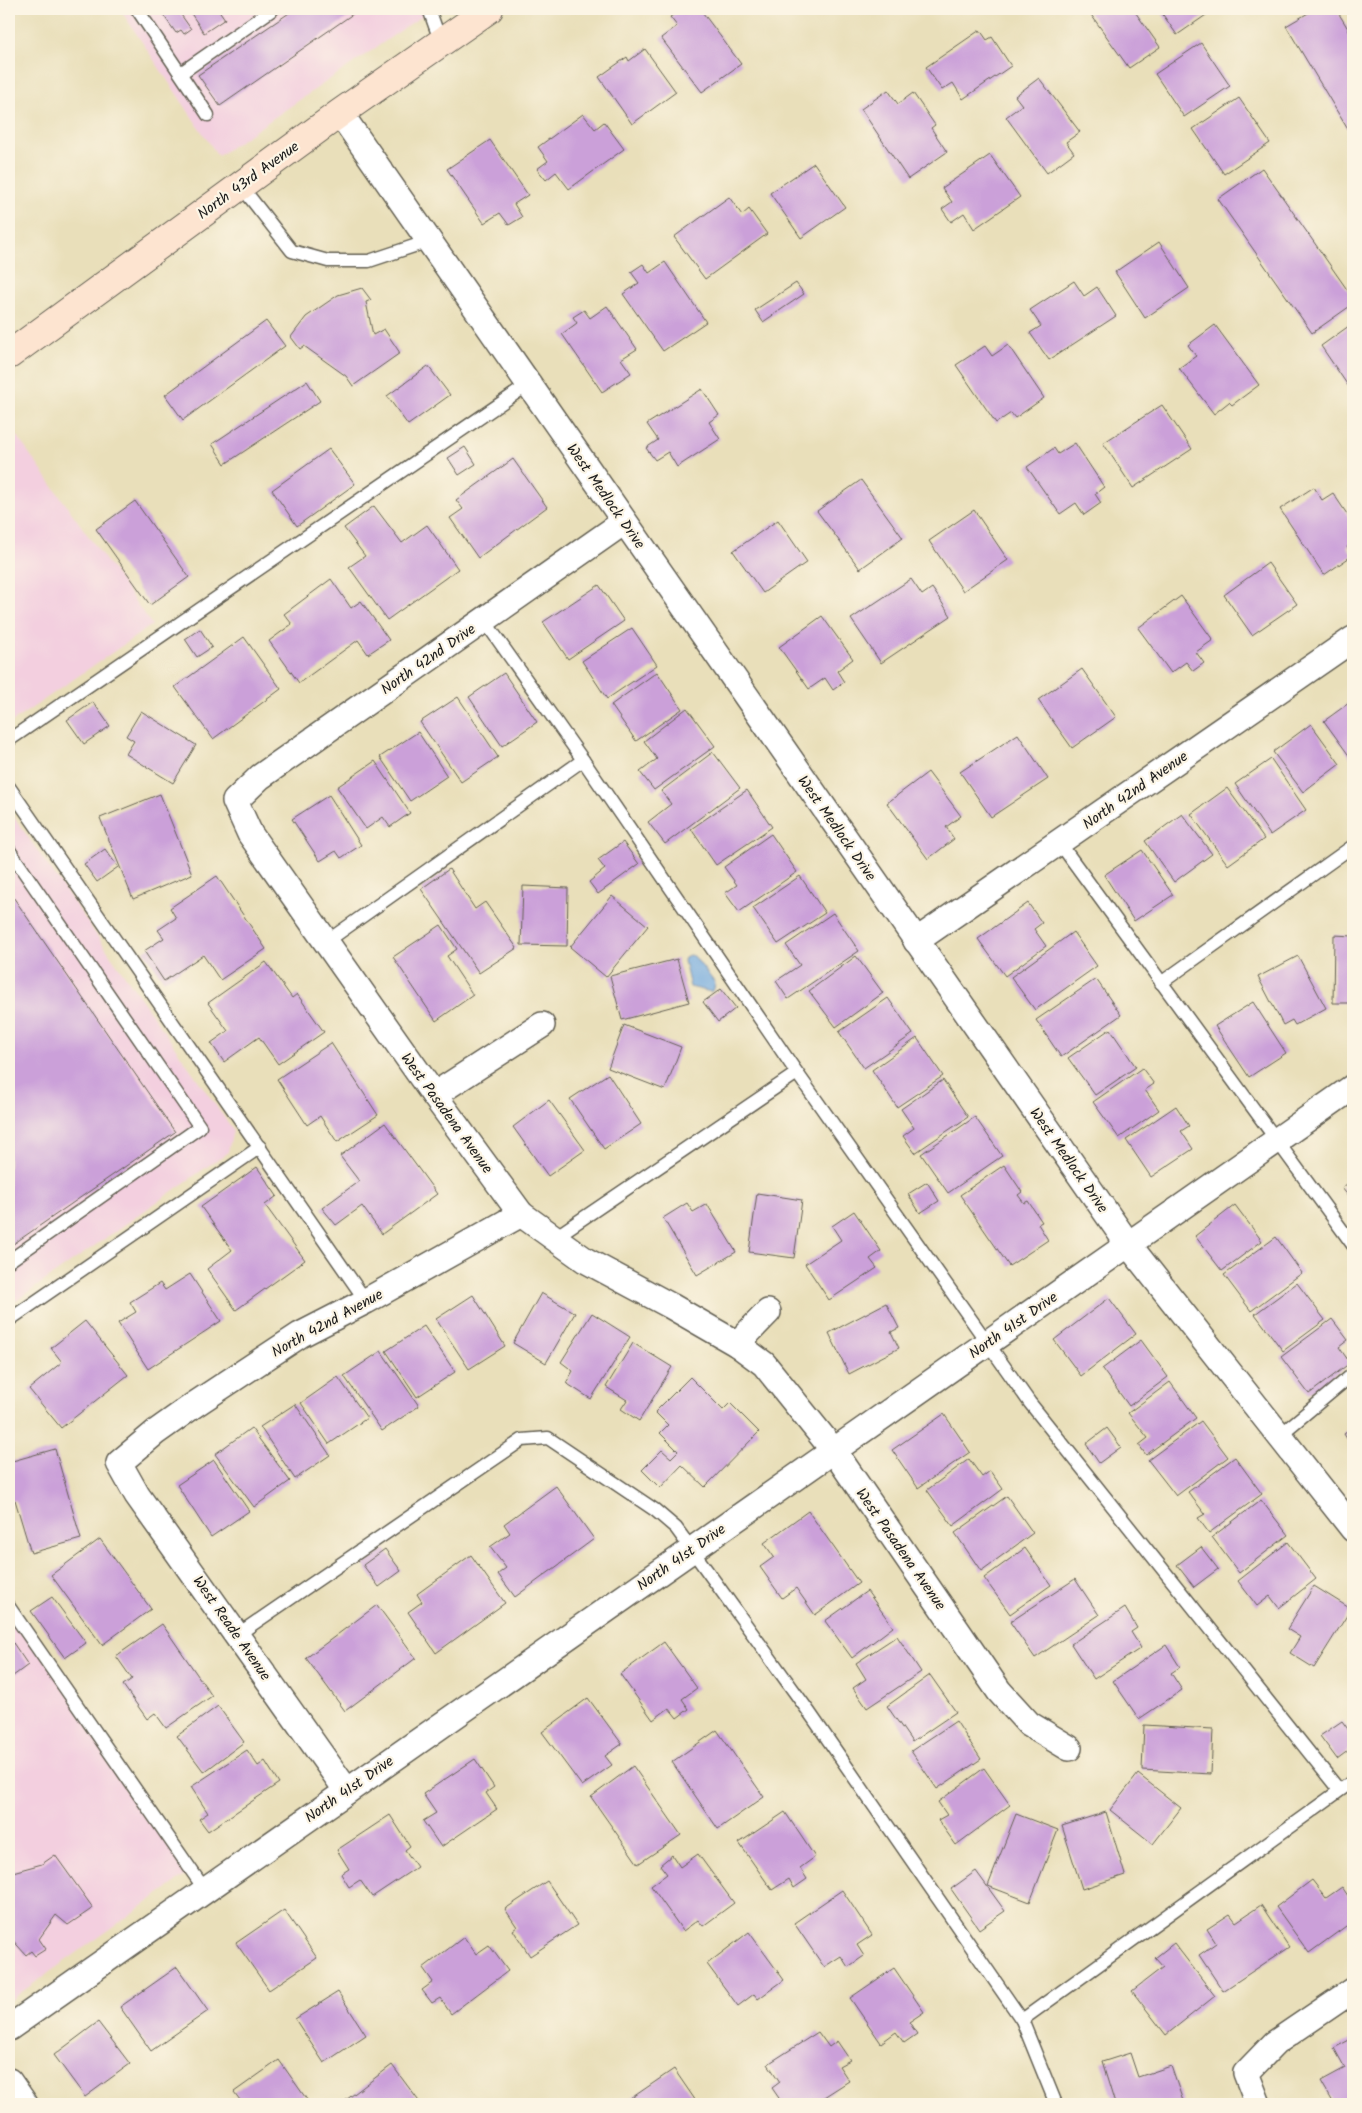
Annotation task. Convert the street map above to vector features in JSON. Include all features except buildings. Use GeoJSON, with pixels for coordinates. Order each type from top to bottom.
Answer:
{"type":"FeatureCollection","features":[{"type":"Feature","properties":{"kind":"main road","name":"North 43rd Avenue"},"geometry":{"type":"LineString","coordinates":[[9,355],[340,113],[490,9]]}},
{"type":"Feature","properties":{"kind":"street","name":"West Medlock Drive"},"geometry":{"type":"LineString","coordinates":[[340,113],[1128,1244],[1353,1529]]}},
{"type":"Feature","properties":{"kind":"street","name":"North 42nd Drive"},"geometry":{"type":"LineString","coordinates":[[236,801],[260,777],[624,522]]}},
{"type":"Feature","properties":{"kind":"street","name":"North 42nd Avenue"},"geometry":{"type":"LineString","coordinates":[[916,941],[1353,639]]}},
{"type":"Feature","properties":{"kind":"street","name":"West Pasadena Avenue"},"geometry":{"type":"LineString","coordinates":[[236,801],[250,834],[434,1095],[521,1214],[585,1260],[737,1344],[764,1364],[834,1451],[999,1691],[1029,1724],[1069,1748]]}},
{"type":"Feature","properties":{"kind":"street"},"geometry":{"type":"LineString","coordinates":[[434,1095],[542,1025]]}},
{"type":"Feature","properties":{"kind":"street","name":"North 41st Drive"},"geometry":{"type":"LineString","coordinates":[[9,2028],[1353,1087]]}},
{"type":"Feature","properties":{"kind":"street","name":"North 42nd Avenue"},"geometry":{"type":"LineString","coordinates":[[119,1463],[156,1432],[292,1340],[366,1301],[521,1214]]}},
{"type":"Feature","properties":{"kind":"street"},"geometry":{"type":"LineString","coordinates":[[737,1344],[768,1312]]}},
{"type":"Feature","properties":{"kind":"street","name":"West Reade Avenue"},"geometry":{"type":"LineString","coordinates":[[119,1463],[137,1495],[347,1791]]}},
{"type":"Feature","properties":{"kind":"street"},"geometry":{"type":"LineString","coordinates":[[1258,2104],[1246,2073],[1275,2043],[1353,1990]]}},
{"type":"Feature","properties":{"kind":"street"},"geometry":{"type":"LineString","coordinates":[[9,2081],[25,2104]]}},
{"type":"Feature","properties":{"kind":"lane"},"geometry":{"type":"LineString","coordinates":[[137,9],[208,114]]}},
{"type":"Feature","properties":{"kind":"lane"},"geometry":{"type":"LineString","coordinates":[[180,73],[273,9]]}},
{"type":"Feature","properties":{"kind":"lane"},"geometry":{"type":"LineString","coordinates":[[429,9],[440,43]]}},
{"type":"Feature","properties":{"kind":"lane"},"geometry":{"type":"LineString","coordinates":[[241,186],[292,251],[328,261],[369,261],[429,241]]}},
{"type":"Feature","properties":{"kind":"lane"},"geometry":{"type":"LineString","coordinates":[[9,740],[529,384]]}},
{"type":"Feature","properties":{"kind":"lane"},"geometry":{"type":"LineString","coordinates":[[484,620],[583,760],[797,1073],[1030,1403],[1340,1790]]}},
{"type":"Feature","properties":{"kind":"lane"},"geometry":{"type":"LineString","coordinates":[[326,942],[583,760]]}},
{"type":"Feature","properties":{"kind":"lane"},"geometry":{"type":"LineString","coordinates":[[9,787],[366,1301]]}},
{"type":"Feature","properties":{"kind":"lane"},"geometry":{"type":"LineString","coordinates":[[1059,842],[1353,1245]]}},
{"type":"Feature","properties":{"kind":"lane"},"geometry":{"type":"LineString","coordinates":[[1161,983],[1353,846]]}},
{"type":"Feature","properties":{"kind":"lane"},"geometry":{"type":"LineString","coordinates":[[9,850],[200,1127],[9,1262]]}},
{"type":"Feature","properties":{"kind":"lane"},"geometry":{"type":"LineString","coordinates":[[554,1238],[797,1073]]}},
{"type":"Feature","properties":{"kind":"lane"},"geometry":{"type":"LineString","coordinates":[[9,1320],[260,1147]]}},
{"type":"Feature","properties":{"kind":"lane"},"geometry":{"type":"LineString","coordinates":[[1280,1435],[1353,1374]]}},
{"type":"Feature","properties":{"kind":"lane"},"geometry":{"type":"LineString","coordinates":[[237,1635],[522,1440],[548,1438],[655,1510],[676,1528],[809,1712],[1022,2020],[1056,2104]]}},
{"type":"Feature","properties":{"kind":"lane"},"geometry":{"type":"LineString","coordinates":[[9,1607],[205,1890]]}},
{"type":"Feature","properties":{"kind":"lane"},"geometry":{"type":"LineString","coordinates":[[1022,2020],[1353,1780]]}},
{"type":"Feature","properties":{"kind":"shaded area"},"geometry":{"type":"Polygon","coordinates":[[[120,9],[432,9],[218,156],[120,9]]]}},
{"type":"Feature","properties":{"kind":"shaded area"},"geometry":{"type":"Polygon","coordinates":[[[9,425],[152,625],[9,724],[9,425]]]}},
{"type":"Feature","properties":{"kind":"shaded area"},"geometry":{"type":"Polygon","coordinates":[[[9,810],[233,1130],[228,1152],[9,1306],[9,810]]]}},
{"type":"Feature","properties":{"kind":"shaded area"},"geometry":{"type":"Polygon","coordinates":[[[9,1607],[192,1871],[9,2001],[9,1607]]]}},
{"type":"Feature","properties":{"kind":"water"},"geometry":{"type":"Polygon","coordinates":[[[689,955],[694,956],[715,983],[714,989],[711,992],[690,987],[684,961],[685,957],[689,955]]]}}]}
